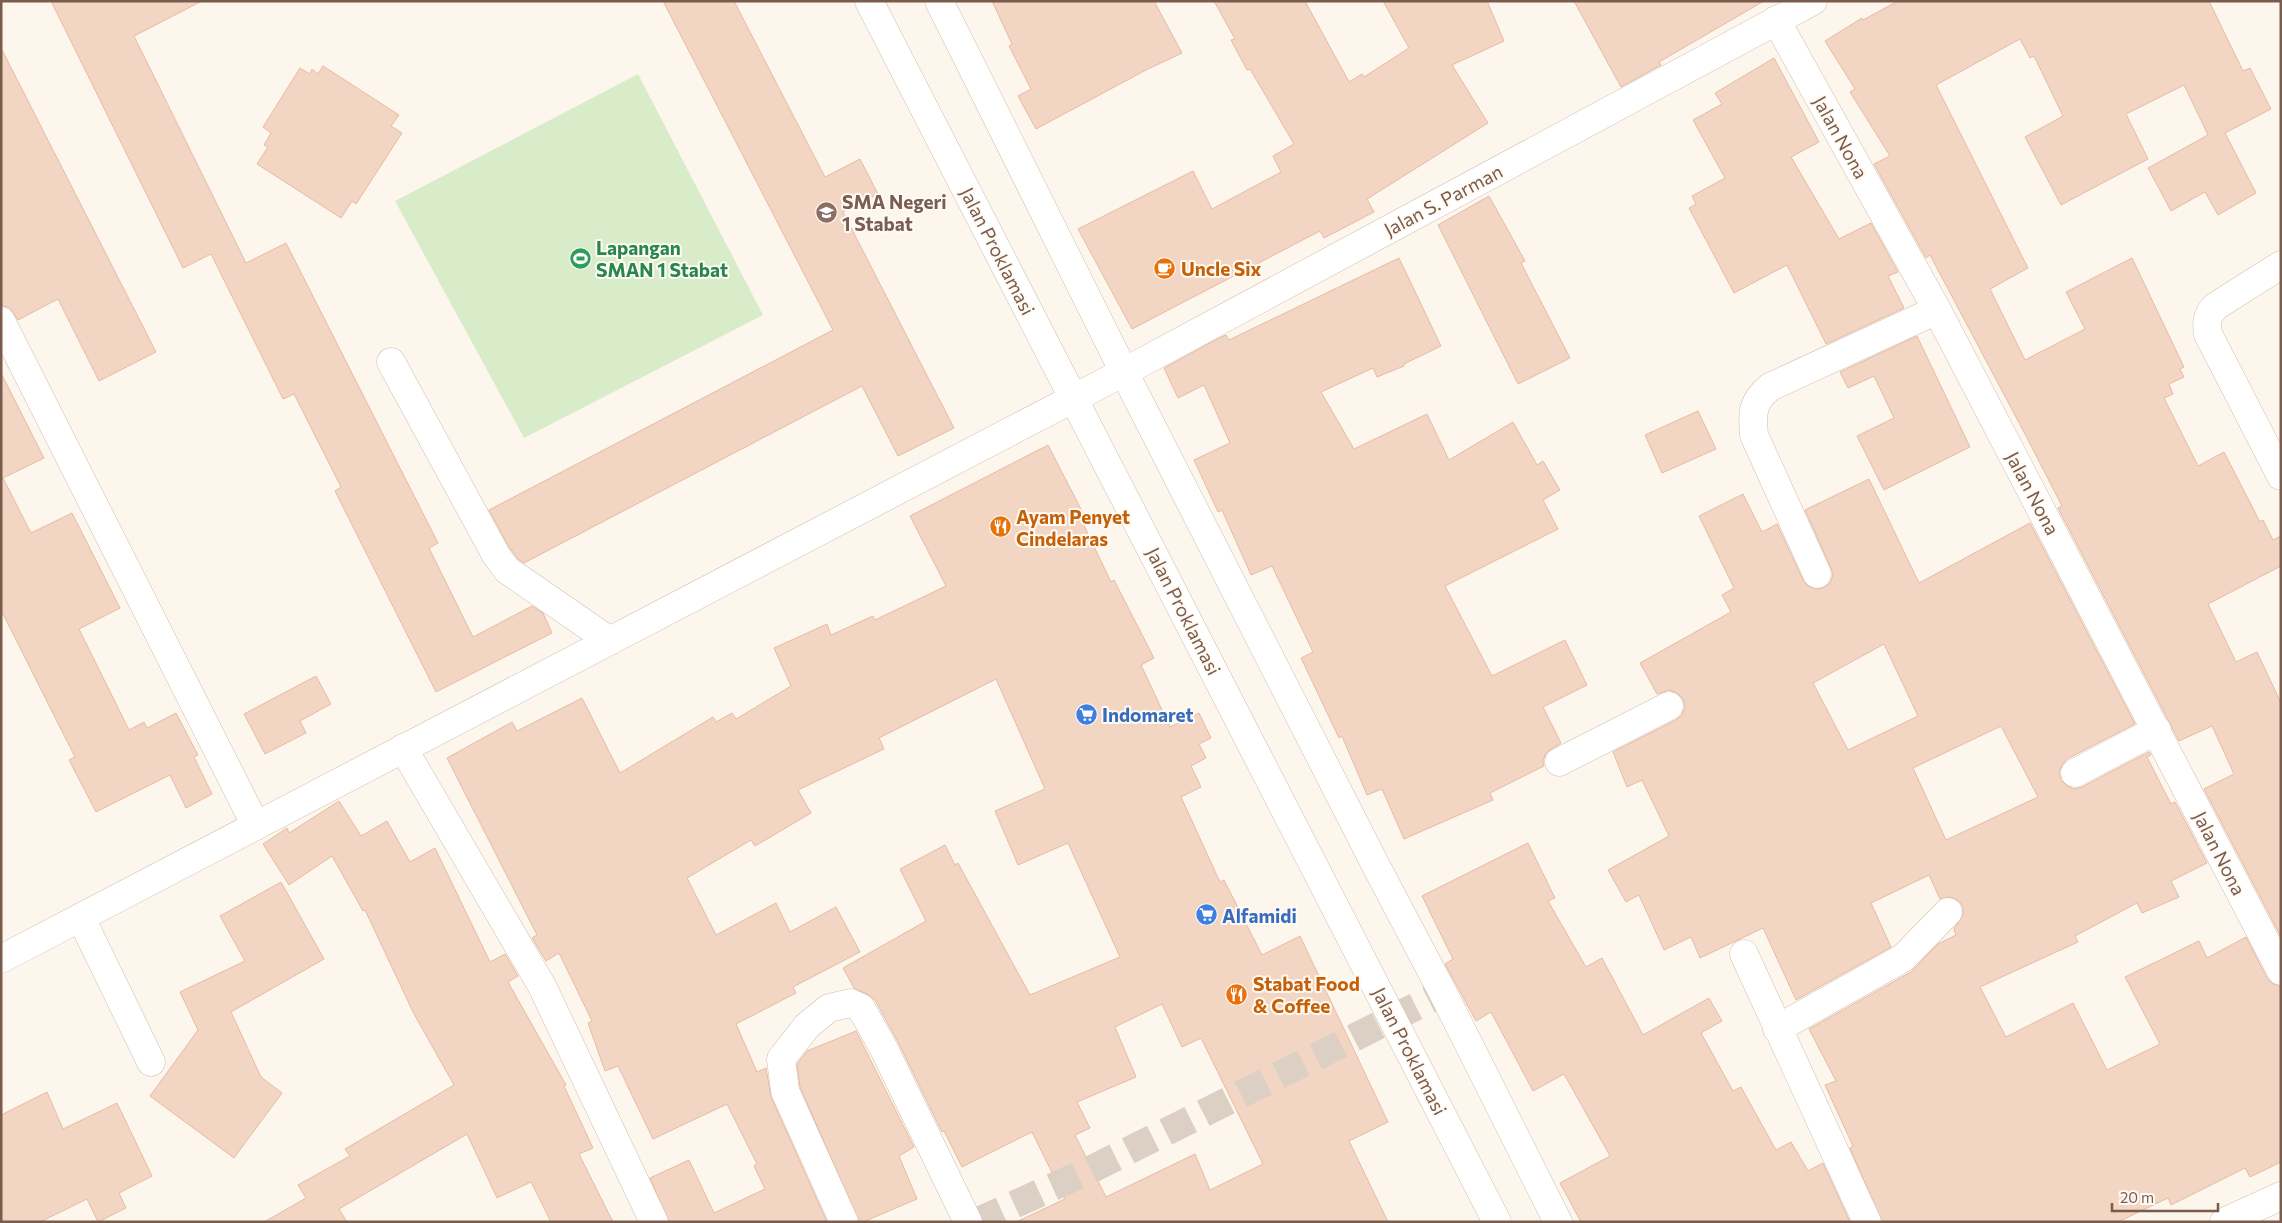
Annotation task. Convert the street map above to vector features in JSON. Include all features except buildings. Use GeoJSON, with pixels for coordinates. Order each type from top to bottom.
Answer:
{"type":"FeatureCollection","features":[{"type":"Feature","properties":{"kind":"street","name":"Jalan Proklamasi"},"geometry":{"type":"LineString","coordinates":[[869,1],[1497,1222]]}},
{"type":"Feature","properties":{"kind":"street"},"geometry":{"type":"LineString","coordinates":[[939,1],[1124,372],[1558,1222]]}},
{"type":"Feature","properties":{"kind":"street","name":"Jalan S. Parman"},"geometry":{"type":"LineString","coordinates":[[1,960],[1124,372],[1813,1]]}},
{"type":"Feature","properties":{"kind":"street","name":"Jalan Nona"},"geometry":{"type":"LineString","coordinates":[[1776,20],[1937,310],[2281,971]]}},
{"type":"Feature","properties":{"kind":"street"},"geometry":{"type":"LineString","coordinates":[[2281,266],[2216,306],[2209,314],[2206,323],[2208,334],[2281,476]]}},
{"type":"Feature","properties":{"kind":"street"},"geometry":{"type":"LineString","coordinates":[[1817,574],[1754,435],[1752,417],[1758,397],[1770,387],[1937,310]]}},
{"type":"Feature","properties":{"kind":"street"},"geometry":{"type":"LineString","coordinates":[[1,321],[256,826]]}},
{"type":"Feature","properties":{"kind":"street"},"geometry":{"type":"LineString","coordinates":[[391,362],[496,555],[507,570],[610,641]]}},
{"type":"Feature","properties":{"kind":"street"},"geometry":{"type":"LineString","coordinates":[[1560,762],[1669,706]]}},
{"type":"Feature","properties":{"kind":"street"},"geometry":{"type":"LineString","coordinates":[[2075,773],[2157,730]]}},
{"type":"Feature","properties":{"kind":"street"},"geometry":{"type":"LineString","coordinates":[[403,748],[542,986],[654,1222]]}},
{"type":"Feature","properties":{"kind":"street"},"geometry":{"type":"LineString","coordinates":[[1777,1029],[1903,958],[1948,912]]}},
{"type":"Feature","properties":{"kind":"street"},"geometry":{"type":"LineString","coordinates":[[81,918],[151,1062]]}},
{"type":"Feature","properties":{"kind":"street"},"geometry":{"type":"LineString","coordinates":[[1744,954],[1867,1222]]}},
{"type":"Feature","properties":{"kind":"street"},"geometry":{"type":"LineString","coordinates":[[844,1222],[785,1090],[781,1059],[807,1026],[829,1008],[850,1003],[861,1008],[884,1049],[968,1222]]}},
{"type":"Feature","properties":{"kind":"street"},"geometry":{"type":"LineString","coordinates":[[2224,1222],[2281,1196]]}},
{"type":"Feature","properties":{"kind":"green space","name":"Lapangan SMAN 1 Stabat"},"geometry":{"type":"Polygon","coordinates":[[[638,74],[763,315],[524,438],[395,201],[638,74]]]}},
{"type":"Feature","properties":{"kind":"tunnel"},"geometry":{"type":"LineString","coordinates":[[976,1222],[1088,1171],[1443,993]]}},
{"type":"Feature","properties":{"kind":"place","name":"SMA Negeri 1 Stabat"},"geometry":{"type":"Point","coordinates":[826,212]}},
{"type":"Feature","properties":{"kind":"place","name":"Lapangan SMAN 1 Stabat"},"geometry":{"type":"Point","coordinates":[580,258]}},
{"type":"Feature","properties":{"kind":"place","name":"Uncle Six"},"geometry":{"type":"Point","coordinates":[1165,268]}},
{"type":"Feature","properties":{"kind":"place","name":"Ayam Penyet Cindelaras"},"geometry":{"type":"Point","coordinates":[1000,527]}},
{"type":"Feature","properties":{"kind":"place","name":"Indomaret"},"geometry":{"type":"Point","coordinates":[1086,714]}},
{"type":"Feature","properties":{"kind":"place","name":"Alfamidi"},"geometry":{"type":"Point","coordinates":[1206,915]}},
{"type":"Feature","properties":{"kind":"place","name":"Stabat Food & Coffee"},"geometry":{"type":"Point","coordinates":[1237,994]}}]}
